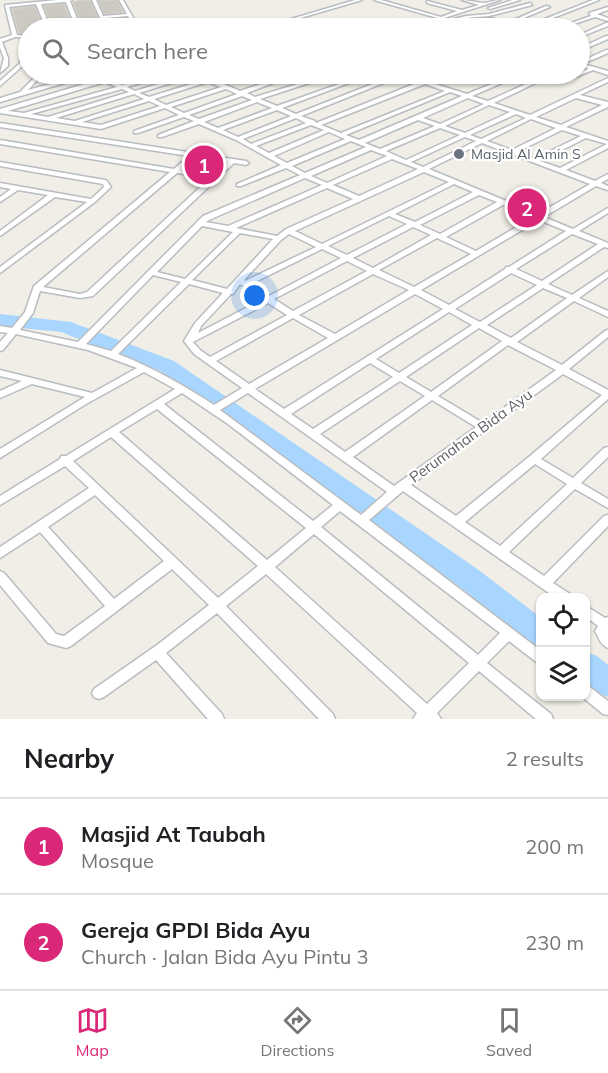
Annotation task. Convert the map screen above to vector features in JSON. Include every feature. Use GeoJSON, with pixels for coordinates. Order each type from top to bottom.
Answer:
{"type":"FeatureCollection","features":[{"type":"Feature","properties":{"kind":"street"},"geometry":{"type":"LineString","coordinates":[[6,0],[7,3],[39,1]]}},
{"type":"Feature","properties":{"kind":"street"},"geometry":{"type":"LineString","coordinates":[[2,68],[6,58],[7,6],[39,1],[69,0],[75,18]]}},
{"type":"Feature","properties":{"kind":"street"},"geometry":{"type":"LineString","coordinates":[[94,0],[102,17],[129,15]]}},
{"type":"Feature","properties":{"kind":"street"},"geometry":{"type":"LineString","coordinates":[[121,0],[131,18]]}},
{"type":"Feature","properties":{"kind":"street"},"geometry":{"type":"LineString","coordinates":[[296,18],[360,0]]}},
{"type":"Feature","properties":{"kind":"street"},"geometry":{"type":"LineString","coordinates":[[376,0],[433,18]]}},
{"type":"Feature","properties":{"kind":"street"},"geometry":{"type":"LineString","coordinates":[[464,0],[483,4]]}},
{"type":"Feature","properties":{"kind":"street"},"geometry":{"type":"LineString","coordinates":[[448,18],[498,0]]}},
{"type":"Feature","properties":{"kind":"street"},"geometry":{"type":"LineString","coordinates":[[460,18],[518,0]]}},
{"type":"Feature","properties":{"kind":"street"},"geometry":{"type":"LineString","coordinates":[[551,18],[597,0]]}},
{"type":"Feature","properties":{"kind":"street"},"geometry":{"type":"LineString","coordinates":[[39,1],[45,18]]}},
{"type":"Feature","properties":{"kind":"street"},"geometry":{"type":"LineString","coordinates":[[407,8],[431,1],[463,11]]}},
{"type":"Feature","properties":{"kind":"street"},"geometry":{"type":"LineString","coordinates":[[466,17],[482,17],[530,4]]}},
{"type":"Feature","properties":{"kind":"street"},"geometry":{"type":"LineString","coordinates":[[525,18],[548,8]]}},
{"type":"Feature","properties":{"kind":"street"},"geometry":{"type":"LineString","coordinates":[[586,18],[608,8]]}},
{"type":"Feature","properties":{"kind":"street"},"geometry":{"type":"LineString","coordinates":[[576,10],[608,22]]}},
{"type":"Feature","properties":{"kind":"street"},"geometry":{"type":"LineString","coordinates":[[590,31],[608,22]]}},
{"type":"Feature","properties":{"kind":"street"},"geometry":{"type":"LineString","coordinates":[[590,45],[608,36]]}},
{"type":"Feature","properties":{"kind":"street"},"geometry":{"type":"LineString","coordinates":[[590,60],[608,51]]}},
{"type":"Feature","properties":{"kind":"street"},"geometry":{"type":"LineString","coordinates":[[0,84],[18,68]]}},
{"type":"Feature","properties":{"kind":"street"},"geometry":{"type":"LineString","coordinates":[[592,69],[608,73]]}},
{"type":"Feature","properties":{"kind":"street"},"geometry":{"type":"LineString","coordinates":[[243,283],[278,238],[290,231],[608,80]]}},
{"type":"Feature","properties":{"kind":"street"},"geometry":{"type":"LineString","coordinates":[[22,94],[31,84]]}},
{"type":"Feature","properties":{"kind":"street"},"geometry":{"type":"LineString","coordinates":[[0,100],[59,84]]}},
{"type":"Feature","properties":{"kind":"street"},"geometry":{"type":"LineString","coordinates":[[95,84],[0,111],[101,127],[227,87]]}},
{"type":"Feature","properties":{"kind":"street"},"geometry":{"type":"LineString","coordinates":[[116,84],[238,139],[304,175],[359,199]]}},
{"type":"Feature","properties":{"kind":"street"},"geometry":{"type":"LineString","coordinates":[[22,115],[133,84]]}},
{"type":"Feature","properties":{"kind":"street"},"geometry":{"type":"LineString","coordinates":[[47,119],[172,84]]}},
{"type":"Feature","properties":{"kind":"street"},"geometry":{"type":"LineString","coordinates":[[74,123],[151,100],[186,84]]}},
{"type":"Feature","properties":{"kind":"street"},"geometry":{"type":"LineString","coordinates":[[220,84],[361,142],[452,183],[605,245]]}},
{"type":"Feature","properties":{"kind":"street"},"geometry":{"type":"LineString","coordinates":[[136,132],[267,84]]}},
{"type":"Feature","properties":{"kind":"street"},"geometry":{"type":"LineString","coordinates":[[160,136],[256,99],[303,84]]}},
{"type":"Feature","properties":{"kind":"street"},"geometry":{"type":"LineString","coordinates":[[326,84],[351,93]]}},
{"type":"Feature","properties":{"kind":"street"},"geometry":{"type":"LineString","coordinates":[[218,130],[275,107],[343,84]]}},
{"type":"Feature","properties":{"kind":"street"},"geometry":{"type":"LineString","coordinates":[[238,139],[377,84]]}},
{"type":"Feature","properties":{"kind":"street"},"geometry":{"type":"LineString","coordinates":[[251,146],[422,84]]}},
{"type":"Feature","properties":{"kind":"street"},"geometry":{"type":"LineString","coordinates":[[433,84],[608,145]]}},
{"type":"Feature","properties":{"kind":"street"},"geometry":{"type":"LineString","coordinates":[[361,142],[494,84]]}},
{"type":"Feature","properties":{"kind":"street"},"geometry":{"type":"LineString","coordinates":[[381,151],[531,84]]}},
{"type":"Feature","properties":{"kind":"street"},"geometry":{"type":"LineString","coordinates":[[341,135],[451,90]]}},
{"type":"Feature","properties":{"kind":"street"},"geometry":{"type":"LineString","coordinates":[[576,96],[607,104]]}},
{"type":"Feature","properties":{"kind":"street"},"geometry":{"type":"LineString","coordinates":[[511,153],[607,104]]}},
{"type":"Feature","properties":{"kind":"street"},"geometry":{"type":"LineString","coordinates":[[406,162],[516,112]]}},
{"type":"Feature","properties":{"kind":"street"},"geometry":{"type":"LineString","coordinates":[[418,118],[608,188]]}},
{"type":"Feature","properties":{"kind":"street"},"geometry":{"type":"LineString","coordinates":[[0,125],[246,163]]}},
{"type":"Feature","properties":{"kind":"street"},"geometry":{"type":"LineString","coordinates":[[268,156],[330,130]]}},
{"type":"Feature","properties":{"kind":"street"},"geometry":{"type":"LineString","coordinates":[[534,161],[585,136]]}},
{"type":"Feature","properties":{"kind":"street"},"geometry":{"type":"LineString","coordinates":[[238,185],[351,138]]}},
{"type":"Feature","properties":{"kind":"street"},"geometry":{"type":"LineString","coordinates":[[0,142],[213,177]]}},
{"type":"Feature","properties":{"kind":"street"},"geometry":{"type":"LineString","coordinates":[[560,171],[608,145]]}},
{"type":"Feature","properties":{"kind":"street"},"geometry":{"type":"LineString","coordinates":[[86,339],[200,223],[212,214],[372,147]]}},
{"type":"Feature","properties":{"kind":"street"},"geometry":{"type":"LineString","coordinates":[[0,348],[29,313],[37,288],[194,155]]}},
{"type":"Feature","properties":{"kind":"street"},"geometry":{"type":"LineString","coordinates":[[116,352],[188,281],[234,229],[393,156]]}},
{"type":"Feature","properties":{"kind":"street"},"geometry":{"type":"LineString","coordinates":[[37,288],[80,296],[90,294],[231,162]]}},
{"type":"Feature","properties":{"kind":"street"},"geometry":{"type":"LineString","coordinates":[[0,164],[108,184],[108,187],[93,201],[0,271]]}},
{"type":"Feature","properties":{"kind":"street"},"geometry":{"type":"LineString","coordinates":[[218,406],[608,176]]}},
{"type":"Feature","properties":{"kind":"street"},"geometry":{"type":"LineString","coordinates":[[188,341],[198,325],[230,292],[243,283],[452,183]]}},
{"type":"Feature","properties":{"kind":"street"},"geometry":{"type":"LineString","coordinates":[[0,185],[93,201]]}},
{"type":"Feature","properties":{"kind":"street"},"geometry":{"type":"LineString","coordinates":[[0,200],[17,188]]}},
{"type":"Feature","properties":{"kind":"street"},"geometry":{"type":"LineString","coordinates":[[188,341],[477,193]]}},
{"type":"Feature","properties":{"kind":"street"},"geometry":{"type":"LineString","coordinates":[[0,234],[53,195]]}},
{"type":"Feature","properties":{"kind":"street"},"geometry":{"type":"LineString","coordinates":[[210,361],[501,203]]}},
{"type":"Feature","properties":{"kind":"street"},"geometry":{"type":"LineString","coordinates":[[285,413],[509,269],[608,210]]}},
{"type":"Feature","properties":{"kind":"street"},"geometry":{"type":"LineString","coordinates":[[390,213],[475,253]]}},
{"type":"Feature","properties":{"kind":"street"},"geometry":{"type":"LineString","coordinates":[[200,223],[278,238]]}},
{"type":"Feature","properties":{"kind":"street"},"geometry":{"type":"LineString","coordinates":[[290,231],[414,290],[608,394],[457,522]]}},
{"type":"Feature","properties":{"kind":"street"},"geometry":{"type":"LineString","coordinates":[[313,434],[399,376],[605,245]]}},
{"type":"Feature","properties":{"kind":"street"},"geometry":{"type":"LineString","coordinates":[[509,269],[608,314]]}},
{"type":"Feature","properties":{"kind":"street"},"geometry":{"type":"LineString","coordinates":[[153,273],[230,292]]}},
{"type":"Feature","properties":{"kind":"street"},"geometry":{"type":"LineString","coordinates":[[346,458],[430,395],[608,273]]}},
{"type":"Feature","properties":{"kind":"street"},"geometry":{"type":"LineString","coordinates":[[243,283],[293,315],[334,337]]}},
{"type":"Feature","properties":{"kind":"street"},"geometry":{"type":"LineString","coordinates":[[0,328],[15,328],[86,339],[116,352],[182,389],[218,406],[340,505],[369,513],[536,654]]}},
{"type":"Feature","properties":{"kind":"street","name":"Perumahan Bida Ayu"},"geometry":{"type":"LineString","coordinates":[[188,341],[191,348],[346,458],[398,489],[562,370],[608,333]]}},
{"type":"Feature","properties":{"kind":"street"},"geometry":{"type":"LineString","coordinates":[[370,359],[483,427]]}},
{"type":"Feature","properties":{"kind":"street"},"geometry":{"type":"LineString","coordinates":[[0,454],[93,396],[144,368]]}},
{"type":"Feature","properties":{"kind":"street"},"geometry":{"type":"LineString","coordinates":[[0,373],[61,386],[93,396]]}},
{"type":"Feature","properties":{"kind":"street"},"geometry":{"type":"LineString","coordinates":[[0,395],[30,381]]}},
{"type":"Feature","properties":{"kind":"street"},"geometry":{"type":"LineString","coordinates":[[0,501],[182,389]]}},
{"type":"Feature","properties":{"kind":"street"},"geometry":{"type":"LineString","coordinates":[[157,404],[314,528],[546,719]]}},
{"type":"Feature","properties":{"kind":"street"},"geometry":{"type":"LineString","coordinates":[[112,432],[267,567],[427,717],[509,633]]}},
{"type":"Feature","properties":{"kind":"street"},"geometry":{"type":"LineString","coordinates":[[501,553],[608,451]]}},
{"type":"Feature","properties":{"kind":"street"},"geometry":{"type":"LineString","coordinates":[[65,459],[217,605],[328,719]]}},
{"type":"Feature","properties":{"kind":"street"},"geometry":{"type":"LineString","coordinates":[[534,459],[608,504]]}},
{"type":"Feature","properties":{"kind":"street"},"geometry":{"type":"LineString","coordinates":[[0,552],[96,489]]}},
{"type":"Feature","properties":{"kind":"street"},"geometry":{"type":"LineString","coordinates":[[369,513],[398,489],[457,522],[560,593]]}},
{"type":"Feature","properties":{"kind":"street"},"geometry":{"type":"LineString","coordinates":[[99,693],[157,652],[267,567],[340,505]]}},
{"type":"Feature","properties":{"kind":"street"},"geometry":{"type":"LineString","coordinates":[[544,583],[608,519]]}},
{"type":"Feature","properties":{"kind":"street"},"geometry":{"type":"LineString","coordinates":[[41,525],[113,606]]}},
{"type":"Feature","properties":{"kind":"street"},"geometry":{"type":"LineString","coordinates":[[0,576],[52,639],[66,642],[172,562]]}},
{"type":"Feature","properties":{"kind":"street"},"geometry":{"type":"LineString","coordinates":[[590,614],[607,624],[601,631],[608,642]]}},
{"type":"Feature","properties":{"kind":"street"},"geometry":{"type":"LineString","coordinates":[[157,652],[217,719]]}},
{"type":"Feature","properties":{"kind":"street"},"geometry":{"type":"LineString","coordinates":[[590,696],[608,709]]}},
{"type":"Feature","properties":{"kind":"building"},"geometry":{"type":"Polygon","coordinates":[[[90,0],[98,18],[79,18],[73,2],[90,0]]]}},
{"type":"Feature","properties":{"kind":"building"},"geometry":{"type":"Polygon","coordinates":[[[98,0],[117,0],[123,12],[104,14],[98,0]]]}},
{"type":"Feature","properties":{"kind":"building"},"geometry":{"type":"Polygon","coordinates":[[[64,4],[70,18],[48,18],[44,6],[64,4]]]}},
{"type":"Feature","properties":{"kind":"building"},"geometry":{"type":"Polygon","coordinates":[[[35,6],[40,18],[18,18],[18,30],[12,9],[35,6]]]}},
{"type":"Feature","properties":{"kind":"waterway"},"geometry":{"type":"LineString","coordinates":[[0,320],[64,326],[167,366],[466,576],[536,630]]}},
{"type":"Feature","properties":{"kind":"waterway"},"geometry":{"type":"LineString","coordinates":[[590,669],[608,683]]}},
{"type":"Feature","properties":{"kind":"place","name":"Masjid Al Amin S"},"geometry":{"type":"Point","coordinates":[459,154]}},
{"type":"Feature","properties":{"kind":"place","name":"Masjid At Taubah"},"geometry":{"type":"Point","coordinates":[204,165]}},
{"type":"Feature","properties":{"kind":"place","name":"Gereja GPDI Bida Ayu"},"geometry":{"type":"Point","coordinates":[527,208]}}]}
